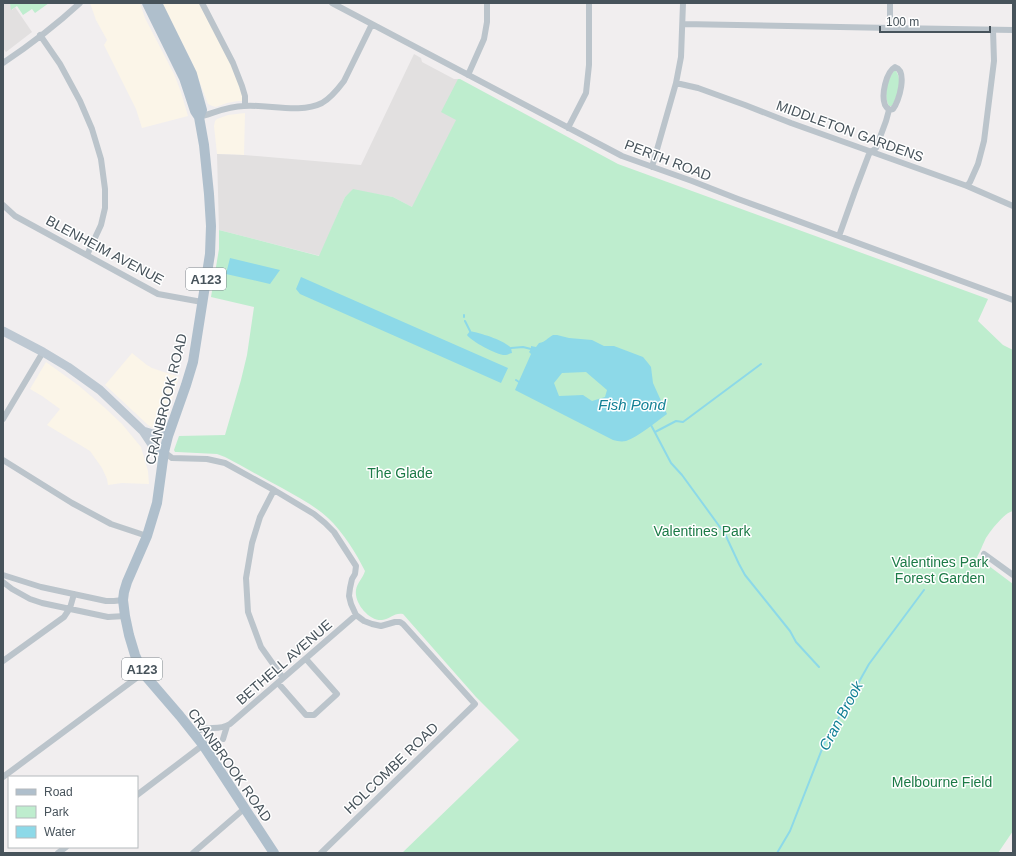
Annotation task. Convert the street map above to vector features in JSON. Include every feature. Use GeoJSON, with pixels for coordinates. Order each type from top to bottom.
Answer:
{"type":"FeatureCollection","features":[{"type":"Feature","properties":{"kind":"main road","name":"CRANBROOK ROAD"},"geometry":{"type":"LineString","coordinates":[[147,3],[184,78],[195,111],[199,117],[207,171],[211,226],[210,254],[192,362],[164,452],[157,503],[147,536],[124,592],[123,600],[125,616],[135,655],[143,673],[203,745],[274,853]]}},
{"type":"Feature","properties":{"kind":"main road","name":"CRANBROOK ROAD"},"geometry":{"type":"LineString","coordinates":[[157,3],[192,74],[202,110],[199,117]]}},
{"type":"Feature","properties":{"kind":"main road"},"geometry":{"type":"LineString","coordinates":[[3,331],[68,367],[100,390],[143,431],[153,446],[164,452]]}},
{"type":"Feature","properties":{"kind":"main road"},"geometry":{"type":"LineString","coordinates":[[143,431],[168,436]]}},
{"type":"Feature","properties":{"kind":"street"},"geometry":{"type":"LineString","coordinates":[[3,63],[80,3]]}},
{"type":"Feature","properties":{"kind":"street"},"geometry":{"type":"LineString","coordinates":[[202,3],[233,63],[245,96],[244,106]]}},
{"type":"Feature","properties":{"kind":"street","name":"PERTH ROAD"},"geometry":{"type":"LineString","coordinates":[[332,3],[622,156],[1013,300]]}},
{"type":"Feature","properties":{"kind":"street"},"geometry":{"type":"LineString","coordinates":[[468,75],[484,39],[487,22],[487,3]]}},
{"type":"Feature","properties":{"kind":"street"},"geometry":{"type":"LineString","coordinates":[[568,128],[586,93],[589,65],[589,3]]}},
{"type":"Feature","properties":{"kind":"street"},"geometry":{"type":"LineString","coordinates":[[652,167],[676,83],[681,57],[683,3]]}},
{"type":"Feature","properties":{"kind":"street"},"geometry":{"type":"LineString","coordinates":[[890,3],[890,28]]}},
{"type":"Feature","properties":{"kind":"street"},"geometry":{"type":"LineString","coordinates":[[199,117],[232,107],[302,108],[322,103],[338,90],[344,81],[372,24]]}},
{"type":"Feature","properties":{"kind":"street"},"geometry":{"type":"LineString","coordinates":[[683,24],[1013,30]]}},
{"type":"Feature","properties":{"kind":"street"},"geometry":{"type":"LineString","coordinates":[[967,186],[978,164],[984,141],[994,61],[993,30]]}},
{"type":"Feature","properties":{"kind":"street"},"geometry":{"type":"LineString","coordinates":[[40,35],[60,64],[80,101],[92,129],[101,159],[105,189],[105,208],[102,225],[87,254]]}},
{"type":"Feature","properties":{"kind":"street"},"geometry":{"type":"LineString","coordinates":[[839,236],[869,154],[876,148],[889,110],[892,110],[896,104],[900,90],[901,74],[900,70],[895,67],[889,72],[885,88],[884,102],[889,110]]}},
{"type":"Feature","properties":{"kind":"street","name":"MIDDLETON GARDENS"},"geometry":{"type":"LineString","coordinates":[[676,83],[698,88],[872,151],[967,186],[1013,206]]}},
{"type":"Feature","properties":{"kind":"street","name":"BLENHEIM AVENUE"},"geometry":{"type":"LineString","coordinates":[[3,205],[15,216],[158,294],[202,302]]}},
{"type":"Feature","properties":{"kind":"street"},"geometry":{"type":"LineString","coordinates":[[3,419],[43,352]]}},
{"type":"Feature","properties":{"kind":"street"},"geometry":{"type":"LineString","coordinates":[[164,452],[172,458],[207,459],[224,463],[274,490],[314,514],[325,523],[334,532],[356,566],[349,596],[356,615]]}},
{"type":"Feature","properties":{"kind":"street"},"geometry":{"type":"LineString","coordinates":[[3,460],[111,524],[147,536]]}},
{"type":"Feature","properties":{"kind":"street"},"geometry":{"type":"LineString","coordinates":[[274,490],[260,517],[252,543],[246,585],[248,612],[260,647],[283,678]]}},
{"type":"Feature","properties":{"kind":"street"},"geometry":{"type":"LineString","coordinates":[[984,554],[1013,575]]}},
{"type":"Feature","properties":{"kind":"street"},"geometry":{"type":"LineString","coordinates":[[3,575],[41,587],[106,601],[123,600]]}},
{"type":"Feature","properties":{"kind":"street"},"geometry":{"type":"LineString","coordinates":[[3,582],[30,599],[42,603],[108,617],[125,616]]}},
{"type":"Feature","properties":{"kind":"street"},"geometry":{"type":"LineString","coordinates":[[3,661],[64,617],[70,608],[74,594]]}},
{"type":"Feature","properties":{"kind":"street","name":"BETHELL AVENUE"},"geometry":{"type":"LineString","coordinates":[[227,726],[356,615]]}},
{"type":"Feature","properties":{"kind":"street","name":"HOLCOMBE ROAD"},"geometry":{"type":"LineString","coordinates":[[321,853],[475,704],[404,624],[395,622],[381,626],[364,621],[356,615]]}},
{"type":"Feature","properties":{"kind":"street"},"geometry":{"type":"LineString","coordinates":[[278,683],[306,715],[314,715],[337,694],[306,659]]}},
{"type":"Feature","properties":{"kind":"street"},"geometry":{"type":"LineString","coordinates":[[3,777],[143,673]]}},
{"type":"Feature","properties":{"kind":"street"},"geometry":{"type":"LineString","coordinates":[[194,733],[198,730],[206,728],[227,726],[223,739]]}},
{"type":"Feature","properties":{"kind":"street"},"geometry":{"type":"LineString","coordinates":[[138,794],[203,745]]}},
{"type":"Feature","properties":{"kind":"street"},"geometry":{"type":"LineString","coordinates":[[193,853],[245,808]]}},
{"type":"Feature","properties":{"kind":"shaded area"},"geometry":{"type":"Polygon","coordinates":[[[3,3],[10,3],[12,10],[15,7],[32,32],[6,52],[3,48],[3,3]]]}},
{"type":"Feature","properties":{"kind":"shaded area"},"geometry":{"type":"Polygon","coordinates":[[[90,3],[140,3],[145,18],[174,74],[188,116],[142,128],[136,109],[104,45],[107,40],[96,20],[90,3]]]}},
{"type":"Feature","properties":{"kind":"shaded area"},"geometry":{"type":"Polygon","coordinates":[[[162,3],[205,3],[244,85],[248,101],[227,103],[216,107],[208,104],[192,62],[162,3]]]}},
{"type":"Feature","properties":{"kind":"shaded area"},"geometry":{"type":"Polygon","coordinates":[[[414,54],[421,58],[422,62],[454,79],[460,79],[556,284],[393,197],[353,190],[345,197],[320,256],[219,230],[217,154],[361,165],[414,54]]]}},
{"type":"Feature","properties":{"kind":"shaded area"},"geometry":{"type":"Polygon","coordinates":[[[245,113],[244,155],[217,154],[214,126],[215,121],[228,115],[245,113]]]}},
{"type":"Feature","properties":{"kind":"shaded area"},"geometry":{"type":"Polygon","coordinates":[[[132,353],[152,368],[179,377],[168,413],[160,427],[153,428],[148,425],[105,385],[132,353]]]}},
{"type":"Feature","properties":{"kind":"shaded area"},"geometry":{"type":"Polygon","coordinates":[[[46,362],[78,385],[122,424],[141,447],[148,471],[149,484],[122,483],[108,485],[102,468],[90,451],[47,425],[60,409],[30,389],[46,362]]]}},
{"type":"Feature","properties":{"kind":"green space"},"geometry":{"type":"Polygon","coordinates":[[[10,3],[49,3],[35,13],[32,9],[23,15],[17,6],[11,10],[10,3]]]}},
{"type":"Feature","properties":{"kind":"green space"},"geometry":{"type":"Polygon","coordinates":[[[894,71],[896,71],[898,75],[899,84],[896,98],[892,106],[889,106],[886,92],[889,79],[894,71]]]}},
{"type":"Feature","properties":{"kind":"green space","name":"Valentines Park"},"geometry":{"type":"Polygon","coordinates":[[[458,79],[618,164],[988,299],[978,321],[1003,345],[1013,350],[1013,511],[1006,515],[990,532],[977,557],[1013,584],[1013,831],[998,853],[402,853],[519,740],[476,697],[403,614],[397,614],[382,620],[377,620],[372,618],[363,610],[357,600],[356,590],[365,571],[344,536],[323,514],[300,498],[225,457],[217,454],[175,452],[174,450],[179,436],[225,435],[247,355],[254,307],[211,297],[219,249],[219,230],[319,256],[345,197],[353,189],[393,197],[412,207],[456,120],[441,112],[458,79]]]}},
{"type":"Feature","properties":{"kind":"water"},"geometry":{"type":"Polygon","coordinates":[[[230,258],[280,270],[270,284],[226,274],[230,258]]]}},
{"type":"Feature","properties":{"kind":"water"},"geometry":{"type":"Polygon","coordinates":[[[301,277],[508,368],[501,383],[300,294],[296,289],[301,277]]]}},
{"type":"Feature","properties":{"kind":"water"},"geometry":{"type":"Polygon","coordinates":[[[470,331],[486,335],[503,342],[511,348],[512,353],[502,355],[485,348],[469,338],[467,335],[470,331]]]}},
{"type":"Feature","properties":{"kind":"water","name":"Fish Pond"},"geometry":{"type":"Polygon","coordinates":[[[553,335],[592,340],[604,346],[614,346],[643,357],[651,367],[653,383],[667,414],[636,436],[626,441],[618,441],[613,440],[515,390],[531,354],[529,352],[531,346],[536,347],[539,343],[545,341],[553,335]],[[586,372],[562,373],[554,383],[559,396],[583,395],[592,401],[605,397],[607,390],[586,372]]]}},
{"type":"Feature","properties":{"kind":"waterway"},"geometry":{"type":"LineString","coordinates":[[465,321],[470,331]]}},
{"type":"Feature","properties":{"kind":"waterway"},"geometry":{"type":"LineString","coordinates":[[511,348],[523,347],[531,349]]}},
{"type":"Feature","properties":{"kind":"waterway"},"geometry":{"type":"LineString","coordinates":[[655,432],[676,421],[683,422],[761,364]]}},
{"type":"Feature","properties":{"kind":"waterway"},"geometry":{"type":"LineString","coordinates":[[651,425],[671,463],[682,475],[725,534],[745,575],[790,631],[796,642],[819,667]]}},
{"type":"Feature","properties":{"kind":"waterway","name":"Cran Brook"},"geometry":{"type":"LineString","coordinates":[[777,853],[790,831],[824,744],[869,664],[924,590]]}},
{"type":"Feature","properties":{"kind":"park label","name":"The Glade"},"geometry":{"type":"Point","coordinates":[400,473]}},
{"type":"Feature","properties":{"kind":"park label","name":"Valentines Park Forest Garden"},"geometry":{"type":"Point","coordinates":[940,570]}},
{"type":"Feature","properties":{"kind":"park label","name":"Melbourne Field"},"geometry":{"type":"Point","coordinates":[942,782]}}]}
